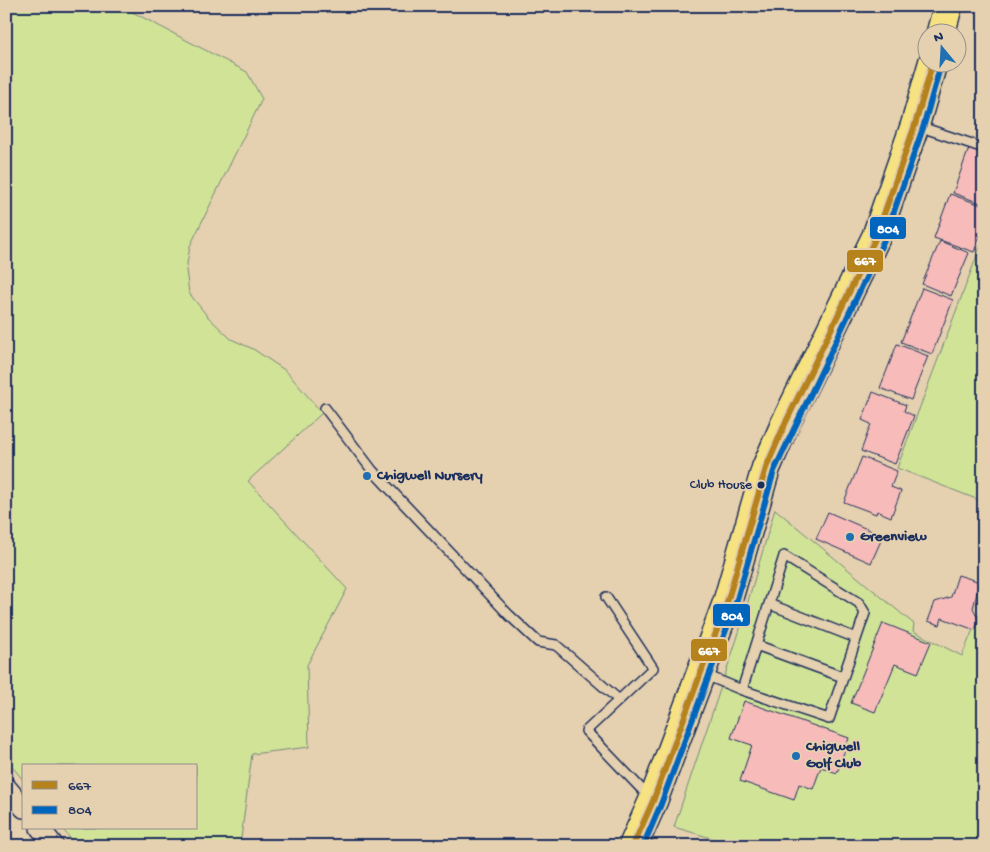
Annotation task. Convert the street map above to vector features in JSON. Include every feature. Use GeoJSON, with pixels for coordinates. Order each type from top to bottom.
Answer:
{"type":"FeatureCollection","features":[{"type":"Feature","properties":{"kind":"main road"},"geometry":{"type":"LineString","coordinates":[[944,22],[948,6]]}},
{"type":"Feature","properties":{"kind":"main road"},"geometry":{"type":"LineString","coordinates":[[634,846],[653,801],[727,603],[766,468],[785,424],[876,237],[915,125],[929,72]]}},
{"type":"Feature","properties":{"kind":"street"},"geometry":{"type":"LineString","coordinates":[[6,787],[22,806]]}},
{"type":"Feature","properties":{"kind":"street"},"geometry":{"type":"LineString","coordinates":[[42,830],[54,846]]}},
{"type":"Feature","properties":{"kind":"lane"},"geometry":{"type":"LineString","coordinates":[[915,125],[984,148]]}},
{"type":"Feature","properties":{"kind":"lane"},"geometry":{"type":"LineString","coordinates":[[325,408],[372,470],[509,615],[538,642],[556,645],[620,700]]}},
{"type":"Feature","properties":{"kind":"lane"},"geometry":{"type":"LineString","coordinates":[[701,673],[742,690],[829,718],[865,613],[859,603],[784,556],[742,690]]}},
{"type":"Feature","properties":{"kind":"lane"},"geometry":{"type":"LineString","coordinates":[[606,597],[653,668],[586,731],[653,801]]}},
{"type":"Feature","properties":{"kind":"lane"},"geometry":{"type":"LineString","coordinates":[[769,604],[856,638]]}},
{"type":"Feature","properties":{"kind":"lane"},"geometry":{"type":"LineString","coordinates":[[756,645],[843,677]]}},
{"type":"Feature","properties":{"kind":"green space"},"geometry":{"type":"Polygon","coordinates":[[[6,6],[121,6],[247,72],[262,99],[190,246],[186,270],[189,293],[208,317],[231,339],[253,349],[286,371],[322,413],[248,481],[347,589],[307,665],[309,747],[252,754],[240,846],[76,846],[64,830],[198,830],[198,764],[22,764],[22,779],[6,759],[6,6]]]}},
{"type":"Feature","properties":{"kind":"green space"},"geometry":{"type":"Polygon","coordinates":[[[984,237],[984,502],[897,468],[984,237]]]}},
{"type":"Feature","properties":{"kind":"green space","name":"Chigwell Golf Club"},"geometry":{"type":"Polygon","coordinates":[[[775,509],[914,624],[913,631],[962,656],[984,603],[984,846],[738,846],[674,827],[737,639],[775,509]]]}},
{"type":"Feature","properties":{"kind":"building"},"geometry":{"type":"Polygon","coordinates":[[[969,148],[984,154],[983,204],[953,193],[969,148]]]}},
{"type":"Feature","properties":{"kind":"building"},"geometry":{"type":"Polygon","coordinates":[[[950,194],[984,206],[984,225],[974,252],[934,238],[950,194]]]}},
{"type":"Feature","properties":{"kind":"building"},"geometry":{"type":"Polygon","coordinates":[[[940,241],[969,253],[951,296],[922,284],[940,241]]]}},
{"type":"Feature","properties":{"kind":"building"},"geometry":{"type":"Polygon","coordinates":[[[922,288],[953,300],[932,354],[901,342],[922,288]]]}},
{"type":"Feature","properties":{"kind":"building"},"geometry":{"type":"Polygon","coordinates":[[[897,344],[928,356],[911,400],[880,388],[897,344]]]}},
{"type":"Feature","properties":{"kind":"building"},"geometry":{"type":"Polygon","coordinates":[[[873,392],[906,405],[904,411],[914,416],[895,464],[861,451],[871,424],[862,420],[873,392]]]}},
{"type":"Feature","properties":{"kind":"building"},"geometry":{"type":"Polygon","coordinates":[[[862,457],[897,471],[891,487],[901,491],[891,517],[877,511],[876,514],[844,502],[862,457]]]}},
{"type":"Feature","properties":{"kind":"building","name":"Greenview"},"geometry":{"type":"Polygon","coordinates":[[[828,512],[883,536],[871,563],[816,539],[828,512]]]}},
{"type":"Feature","properties":{"kind":"building"},"geometry":{"type":"Polygon","coordinates":[[[958,575],[980,582],[973,608],[979,620],[975,630],[942,618],[940,625],[928,621],[935,602],[951,597],[958,575]]]}},
{"type":"Feature","properties":{"kind":"building"},"geometry":{"type":"Polygon","coordinates":[[[883,623],[931,642],[918,673],[895,664],[875,712],[851,703],[883,623]]]}},
{"type":"Feature","properties":{"kind":"building","name":"Chigwell Golf Club"},"geometry":{"type":"Polygon","coordinates":[[[744,701],[849,738],[837,773],[821,767],[813,789],[799,784],[794,800],[740,781],[752,745],[731,738],[744,701]]]}},
{"type":"Feature","properties":{"kind":"transit line","name":"667"},"geometry":{"type":"LineString","coordinates":[[633,846],[653,801],[727,603],[766,468],[785,424],[876,237],[915,125],[930,72]]}},
{"type":"Feature","properties":{"kind":"transit line","name":"804"},"geometry":{"type":"LineString","coordinates":[[643,846],[661,804],[735,606],[774,471],[884,240],[923,128],[939,72]]}},
{"type":"Feature","properties":{"kind":"place","name":"Chigwell Nursery"},"geometry":{"type":"Point","coordinates":[367,476]}},
{"type":"Feature","properties":{"kind":"place","name":"Club House"},"geometry":{"type":"Point","coordinates":[761,485]}},
{"type":"Feature","properties":{"kind":"place","name":"Greenview"},"geometry":{"type":"Point","coordinates":[850,537]}},
{"type":"Feature","properties":{"kind":"place","name":"Chigwell Golf Club"},"geometry":{"type":"Point","coordinates":[796,756]}}]}
